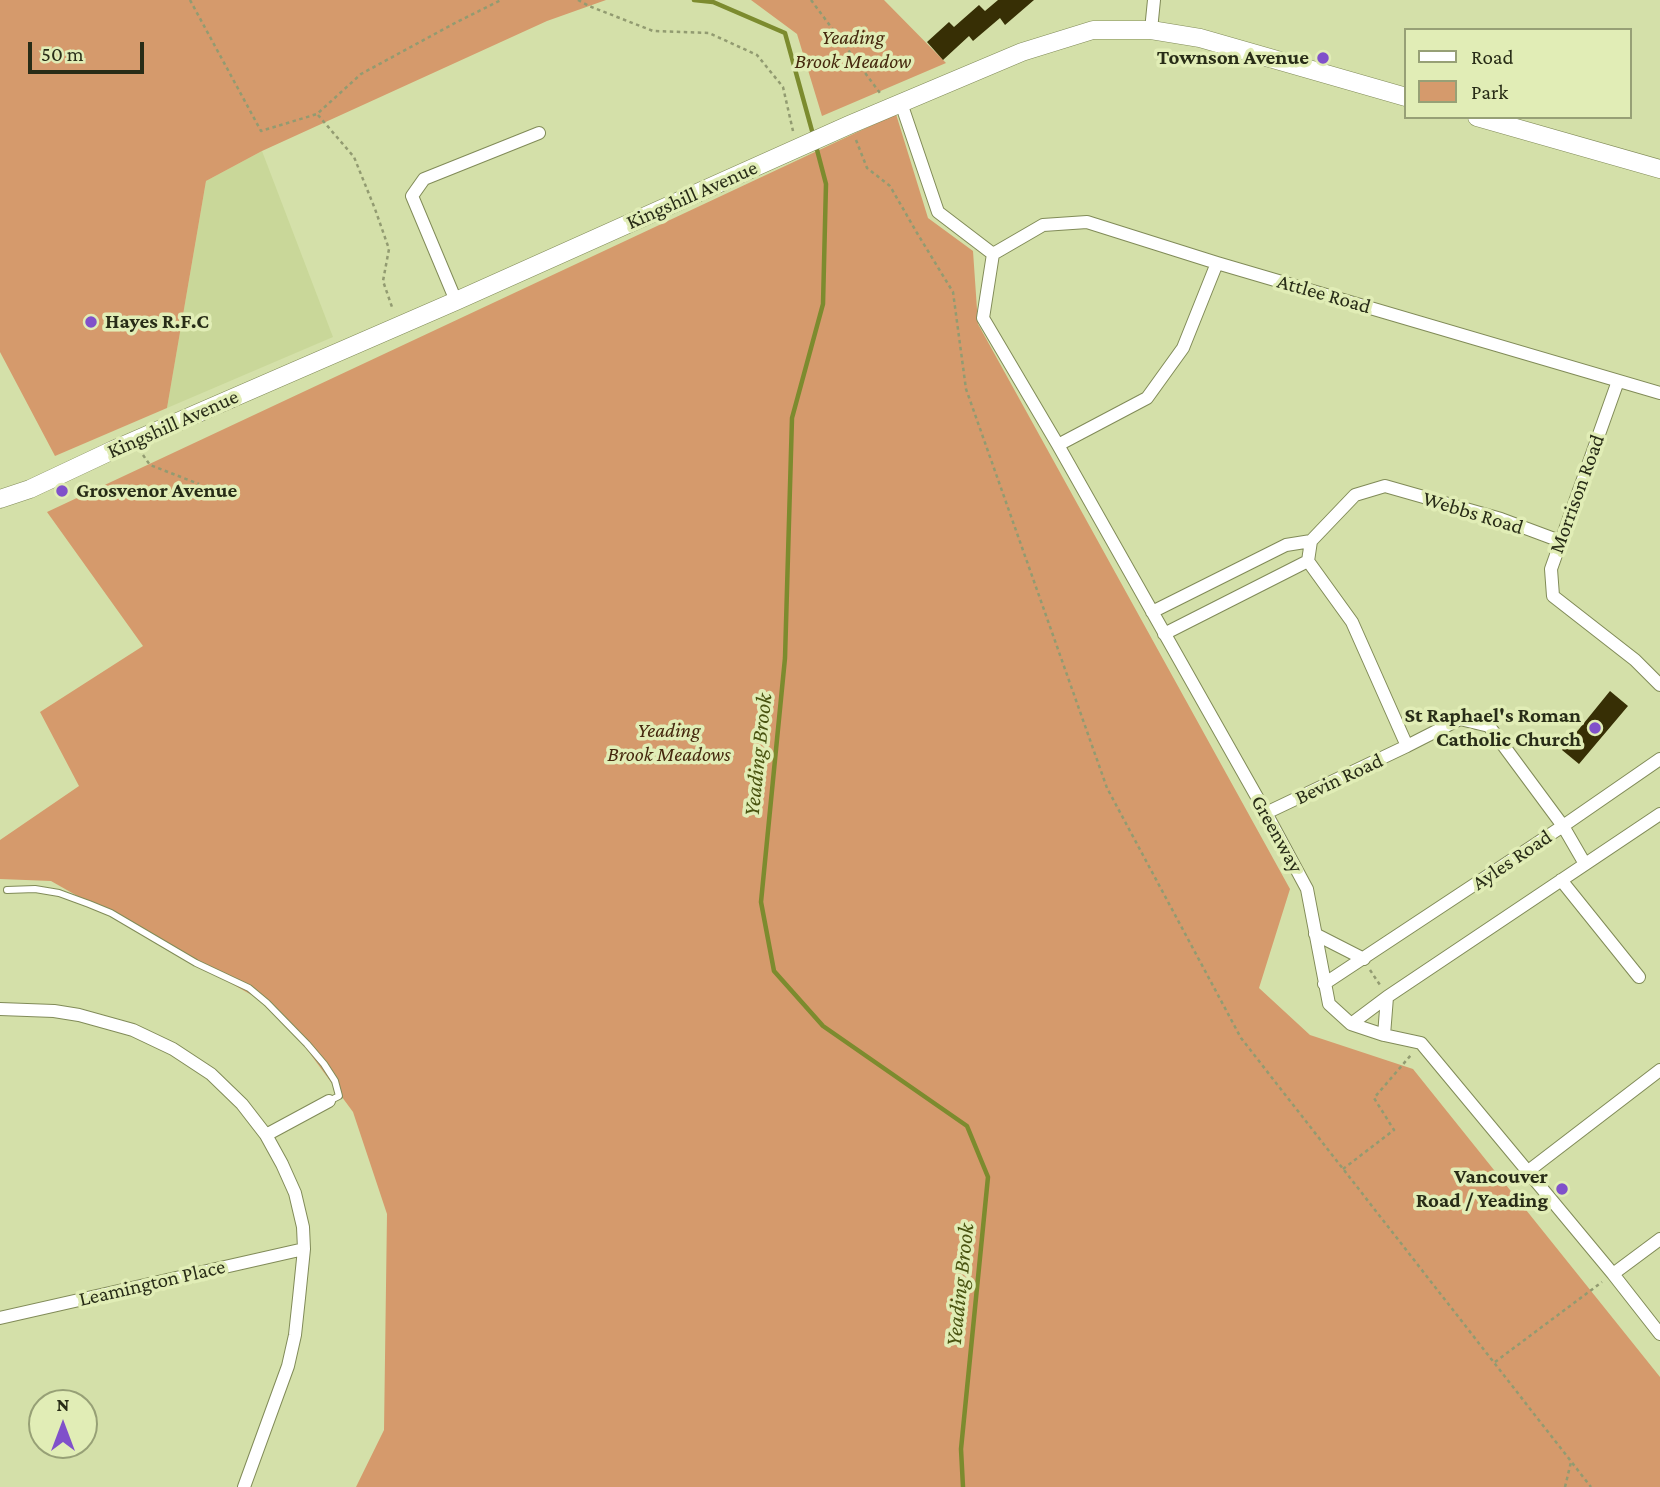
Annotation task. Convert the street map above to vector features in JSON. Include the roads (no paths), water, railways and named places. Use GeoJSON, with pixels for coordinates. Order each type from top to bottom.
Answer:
{"type":"FeatureCollection","features":[{"type":"Feature","properties":{"kind":"street"},"geometry":{"type":"LineString","coordinates":[[1151,30],[1154,0]]}},
{"type":"Feature","properties":{"kind":"street","name":"Kingshill Avenue"},"geometry":{"type":"LineString","coordinates":[[0,499],[30,489],[132,441],[456,301],[841,128],[1022,52],[1093,30],[1151,30],[1200,38],[1404,96]]}},
{"type":"Feature","properties":{"kind":"street"},"geometry":{"type":"LineString","coordinates":[[894,106],[938,212],[993,254]]}},
{"type":"Feature","properties":{"kind":"street"},"geometry":{"type":"LineString","coordinates":[[1485,119],[1660,169]]}},
{"type":"Feature","properties":{"kind":"street"},"geometry":{"type":"LineString","coordinates":[[456,301],[412,196],[424,179],[539,133]]}},
{"type":"Feature","properties":{"kind":"street","name":"Attlee Road"},"geometry":{"type":"LineString","coordinates":[[993,254],[1043,225],[1087,222],[1217,263],[1660,393]]}},
{"type":"Feature","properties":{"kind":"street","name":"Greenway"},"geometry":{"type":"LineString","coordinates":[[993,254],[983,318],[1058,445],[1307,889],[1329,1004],[1351,1024],[1420,1043],[1527,1172]]}},
{"type":"Feature","properties":{"kind":"street"},"geometry":{"type":"LineString","coordinates":[[1058,445],[1147,398],[1183,348],[1217,263]]}},
{"type":"Feature","properties":{"kind":"street","name":"Morrison Road"},"geometry":{"type":"LineString","coordinates":[[1618,381],[1551,569],[1553,596],[1635,660],[1660,685]]}},
{"type":"Feature","properties":{"kind":"street","name":"Webbs Road"},"geometry":{"type":"LineString","coordinates":[[1311,541],[1355,495],[1385,486],[1501,519],[1560,541]]}},
{"type":"Feature","properties":{"kind":"street"},"geometry":{"type":"LineString","coordinates":[[1152,612],[1286,545],[1311,541],[1308,561],[1352,622],[1407,746]]}},
{"type":"Feature","properties":{"kind":"street"},"geometry":{"type":"LineString","coordinates":[[1164,634],[1308,561]]}},
{"type":"Feature","properties":{"kind":"street","name":"Bevin Road"},"geometry":{"type":"LineString","coordinates":[[1266,813],[1460,719],[1489,726],[1563,826],[1585,864]]}},
{"type":"Feature","properties":{"kind":"street","name":"Ayles Road"},"geometry":{"type":"LineString","coordinates":[[1324,984],[1660,760]]}},
{"type":"Feature","properties":{"kind":"street","name":"Ayles Road"},"geometry":{"type":"LineString","coordinates":[[1351,1024],[1660,814]]}},
{"type":"Feature","properties":{"kind":"street"},"geometry":{"type":"LineString","coordinates":[[1560,880],[1639,977]]}},
{"type":"Feature","properties":{"kind":"street"},"geometry":{"type":"LineString","coordinates":[[1315,934],[1363,959]]}},
{"type":"Feature","properties":{"kind":"street"},"geometry":{"type":"LineString","coordinates":[[1384,1035],[1387,997]]}},
{"type":"Feature","properties":{"kind":"street"},"geometry":{"type":"LineString","coordinates":[[0,1009],[79,1015],[105,1021],[155,1040],[211,1074],[242,1104],[266,1135],[282,1164],[295,1193],[303,1227],[304,1249],[295,1335],[290,1359],[244,1487]]}},
{"type":"Feature","properties":{"kind":"street"},"geometry":{"type":"LineString","coordinates":[[1660,1070],[1527,1172],[1660,1334]]}},
{"type":"Feature","properties":{"kind":"street"},"geometry":{"type":"LineString","coordinates":[[266,1135],[329,1101]]}},
{"type":"Feature","properties":{"kind":"street"},"geometry":{"type":"LineString","coordinates":[[1613,1274],[1660,1239]]}},
{"type":"Feature","properties":{"kind":"street","name":"Leamington Place"},"geometry":{"type":"LineString","coordinates":[[0,1318],[304,1249]]}},
{"type":"Feature","properties":{"kind":"lane"},"geometry":{"type":"LineString","coordinates":[[7,890],[34,889],[59,893],[89,904],[111,913],[196,963],[249,988],[267,1003],[324,1064],[335,1082],[339,1096],[329,1101]]}},
{"type":"Feature","properties":{"kind":"waterway","name":"Yeading Brook"},"geometry":{"type":"LineString","coordinates":[[694,0],[713,2],[785,33],[814,138]]}},
{"type":"Feature","properties":{"kind":"waterway","name":"Yeading Brook"},"geometry":{"type":"LineString","coordinates":[[816,146],[826,184],[823,304],[792,418],[785,658],[761,902],[774,971],[823,1026],[967,1126],[988,1177],[961,1449],[963,1487]]}},
{"type":"Feature","properties":{"kind":"place","name":"Townson Avenue"},"geometry":{"type":"Point","coordinates":[1323,58]}},
{"type":"Feature","properties":{"kind":"place","name":"Hayes R.F.C"},"geometry":{"type":"Point","coordinates":[91,322]}},
{"type":"Feature","properties":{"kind":"place","name":"Grosvenor Avenue"},"geometry":{"type":"Point","coordinates":[62,491]}},
{"type":"Feature","properties":{"kind":"place","name":"St Raphael's Roman Catholic Church"},"geometry":{"type":"Point","coordinates":[1595,728]}},
{"type":"Feature","properties":{"kind":"place","name":"Vancouver Road / Yeading"},"geometry":{"type":"Point","coordinates":[1562,1189]}},
{"type":"Feature","properties":{"kind":"park label","name":"Yeading Brook Meadow"},"geometry":{"type":"Point","coordinates":[853,50]}},
{"type":"Feature","properties":{"kind":"park label","name":"Yeading Brook Meadows"},"geometry":{"type":"Point","coordinates":[669,743]}}]}
